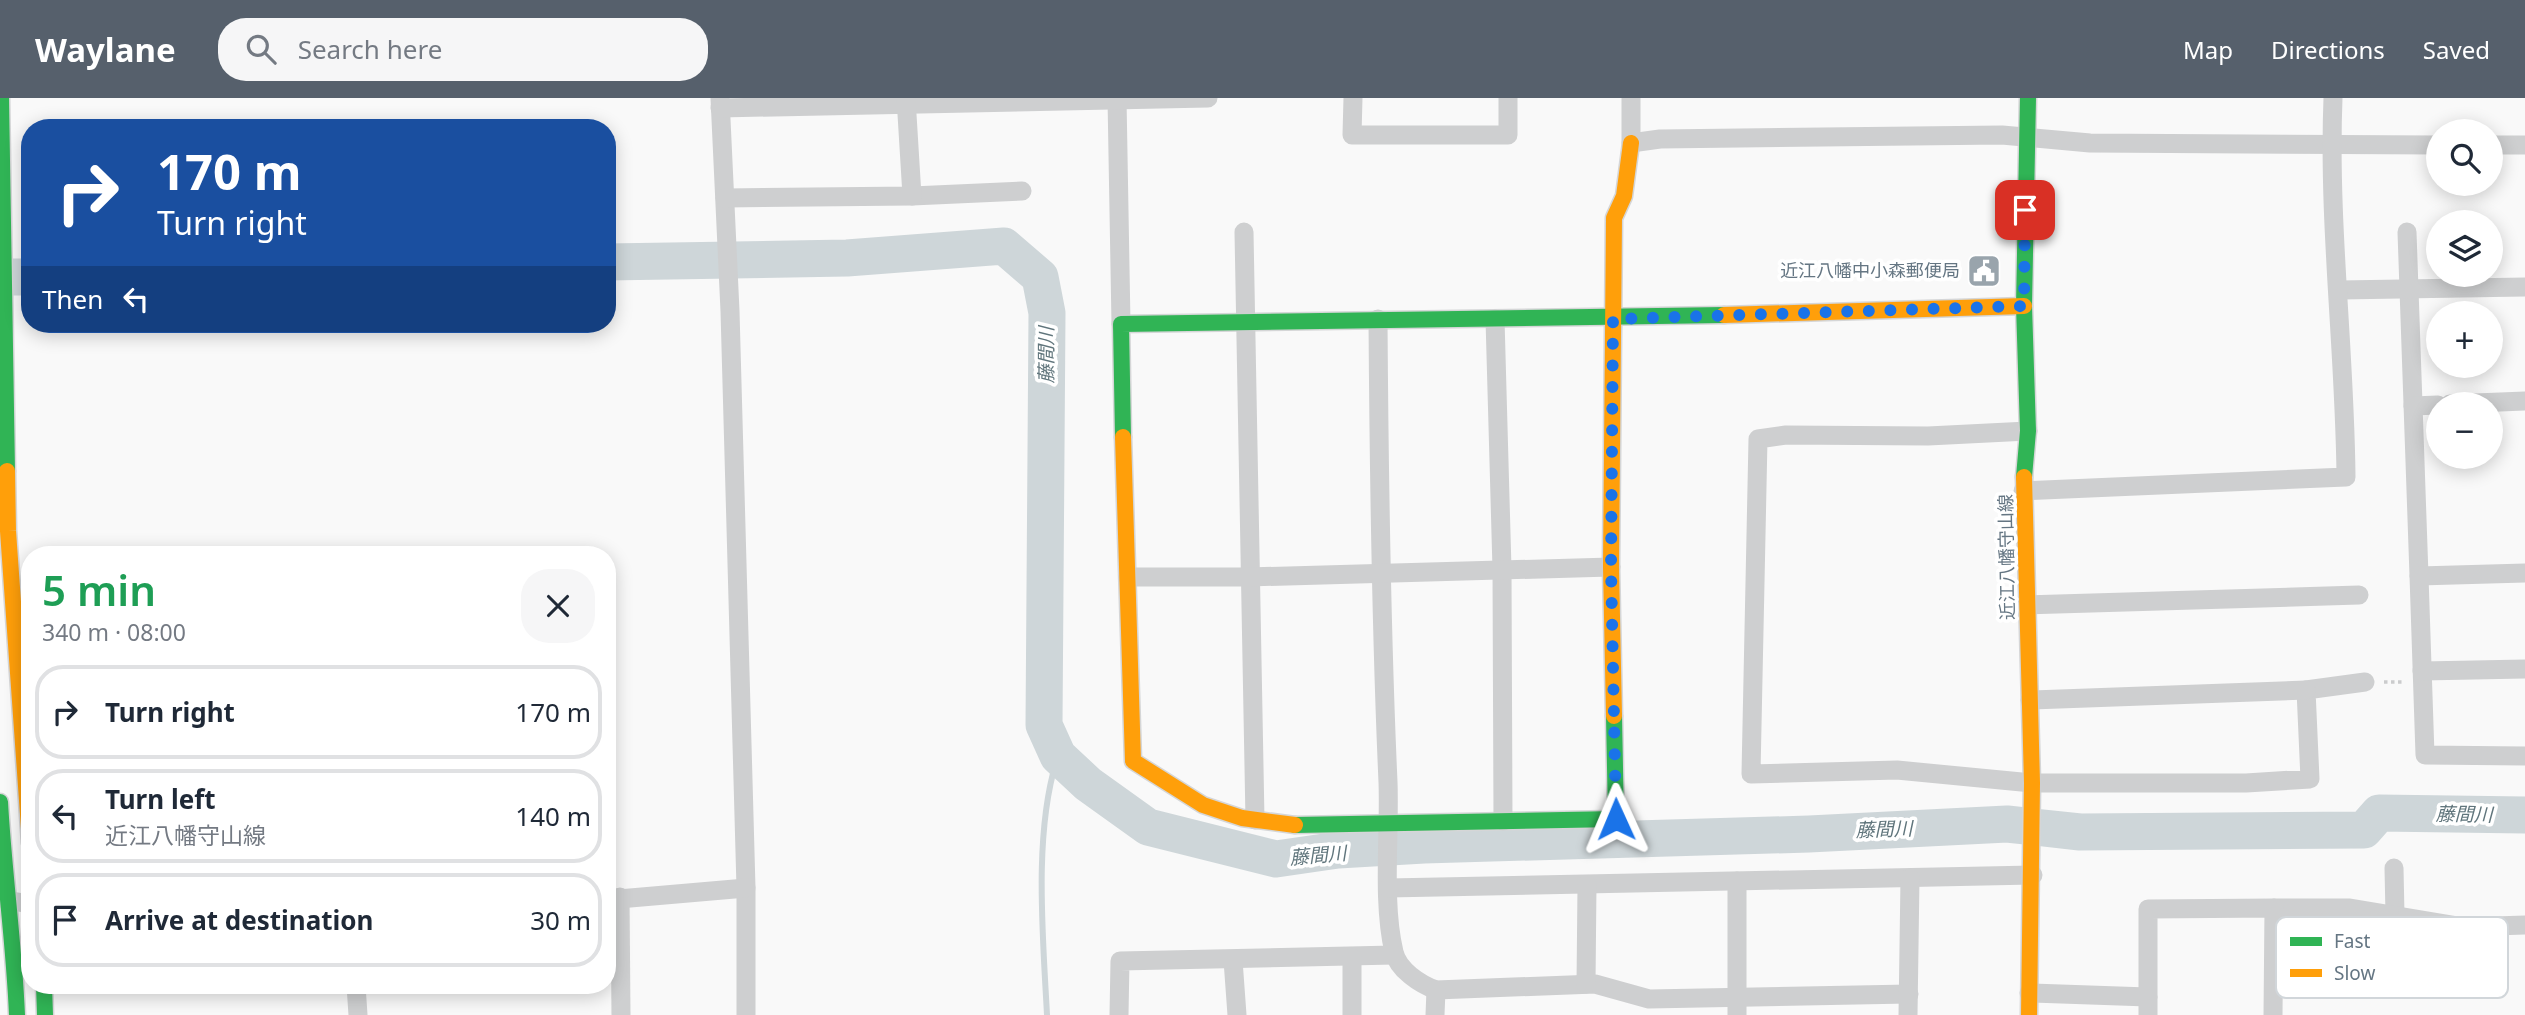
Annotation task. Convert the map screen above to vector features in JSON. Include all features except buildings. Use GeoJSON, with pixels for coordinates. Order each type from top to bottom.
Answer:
{"type":"FeatureCollection","features":[{"type":"Feature","properties":{"kind":"street"},"geometry":{"type":"LineString","coordinates":[[1,98],[8,531],[21,715]]}},
{"type":"Feature","properties":{"kind":"street"},"geometry":{"type":"LineString","coordinates":[[746,1015],[746,888],[730,311],[720,103],[1208,98]]}},
{"type":"Feature","properties":{"kind":"street"},"geometry":{"type":"LineString","coordinates":[[1353,98],[1352,135],[1508,135],[1508,98]]}},
{"type":"Feature","properties":{"kind":"street"},"geometry":{"type":"LineString","coordinates":[[1117,100],[1128,676],[1133,761],[1203,805],[1255,820],[1308,827],[1389,822],[1616,819],[1611,567],[1614,218],[1624,196],[1631,143],[1631,98]]}},
{"type":"Feature","properties":{"kind":"street","name":"近江八幡守山線"},"geometry":{"type":"LineString","coordinates":[[2028,98],[2024,306],[2028,431],[2023,491],[2032,783],[2033,875],[2029,1015]]}},
{"type":"Feature","properties":{"kind":"street"},"geometry":{"type":"LineString","coordinates":[[2023,491],[2346,477],[2340,290],[2331,145],[2333,98]]}},
{"type":"Feature","properties":{"kind":"street"},"geometry":{"type":"LineString","coordinates":[[906,101],[912,196]]}},
{"type":"Feature","properties":{"kind":"street"},"geometry":{"type":"LineString","coordinates":[[1631,143],[1660,139],[2002,135],[2090,143],[2426,145]]}},
{"type":"Feature","properties":{"kind":"street"},"geometry":{"type":"LineString","coordinates":[[2503,145],[2525,145]]}},
{"type":"Feature","properties":{"kind":"street"},"geometry":{"type":"LineString","coordinates":[[726,207],[1022,191]]}},
{"type":"Feature","properties":{"kind":"street"},"geometry":{"type":"LineString","coordinates":[[1244,232],[1248,578],[1255,820]]}},
{"type":"Feature","properties":{"kind":"street"},"geometry":{"type":"LineString","coordinates":[[2407,232],[2425,755],[2525,755]]}},
{"type":"Feature","properties":{"kind":"street"},"geometry":{"type":"LineString","coordinates":[[2340,290],[2525,287]]}},
{"type":"Feature","properties":{"kind":"street"},"geometry":{"type":"LineString","coordinates":[[1121,324],[1378,319],[1613,319],[2024,306]]}},
{"type":"Feature","properties":{"kind":"street"},"geometry":{"type":"LineString","coordinates":[[1378,319],[1379,574],[1389,822],[1388,888],[1394,955],[1412,978],[1436,990],[1586,984],[1609,986],[1650,999],[1737,1005],[1909,994]]}},
{"type":"Feature","properties":{"kind":"street"},"geometry":{"type":"LineString","coordinates":[[1494,319],[1502,569],[1503,821]]}},
{"type":"Feature","properties":{"kind":"street"},"geometry":{"type":"LineString","coordinates":[[2503,402],[2525,401]]}},
{"type":"Feature","properties":{"kind":"street"},"geometry":{"type":"LineString","coordinates":[[2413,406],[2426,405]]}},
{"type":"Feature","properties":{"kind":"street"},"geometry":{"type":"LineString","coordinates":[[2028,431],[1928,436],[1786,435],[1758,439],[1751,774],[1896,771],[2032,783],[2246,783],[2310,779],[2305,690]]}},
{"type":"Feature","properties":{"kind":"street"},"geometry":{"type":"LineString","coordinates":[[1128,577],[1248,578],[1611,567]]}},
{"type":"Feature","properties":{"kind":"street"},"geometry":{"type":"LineString","coordinates":[[2419,576],[2525,573]]}},
{"type":"Feature","properties":{"kind":"street"},"geometry":{"type":"LineString","coordinates":[[2027,604],[2359,595]]}},
{"type":"Feature","properties":{"kind":"street"},"geometry":{"type":"LineString","coordinates":[[2422,676],[2525,668]]}},
{"type":"Feature","properties":{"kind":"street"},"geometry":{"type":"LineString","coordinates":[[2030,700],[2305,690],[2365,681]]}},
{"type":"Feature","properties":{"kind":"street"},"geometry":{"type":"LineString","coordinates":[[0,802],[3,900],[13,925],[17,1015]]}},
{"type":"Feature","properties":{"kind":"street"},"geometry":{"type":"LineString","coordinates":[[2394,868],[2395,915]]}},
{"type":"Feature","properties":{"kind":"street"},"geometry":{"type":"LineString","coordinates":[[1388,888],[2033,875]]}},
{"type":"Feature","properties":{"kind":"street"},"geometry":{"type":"LineString","coordinates":[[1908,1015],[1910,877]]}},
{"type":"Feature","properties":{"kind":"street"},"geometry":{"type":"LineString","coordinates":[[1737,881],[1737,1005]]}},
{"type":"Feature","properties":{"kind":"street"},"geometry":{"type":"LineString","coordinates":[[1586,984],[1587,885]]}},
{"type":"Feature","properties":{"kind":"street"},"geometry":{"type":"LineString","coordinates":[[616,898],[746,888]]}},
{"type":"Feature","properties":{"kind":"street"},"geometry":{"type":"LineString","coordinates":[[3,900],[21,903]]}},
{"type":"Feature","properties":{"kind":"street"},"geometry":{"type":"LineString","coordinates":[[2273,1015],[2274,908]]}},
{"type":"Feature","properties":{"kind":"street"},"geometry":{"type":"LineString","coordinates":[[2029,993],[2148,1006],[2148,909],[2350,908],[2406,917]]}},
{"type":"Feature","properties":{"kind":"street"},"geometry":{"type":"LineString","coordinates":[[616,931],[621,1015]]}},
{"type":"Feature","properties":{"kind":"street"},"geometry":{"type":"LineString","coordinates":[[1119,1015],[1120,961],[1394,955]]}},
{"type":"Feature","properties":{"kind":"street"},"geometry":{"type":"LineString","coordinates":[[1352,958],[1352,1015]]}},
{"type":"Feature","properties":{"kind":"street"},"geometry":{"type":"LineString","coordinates":[[1233,960],[1237,1015]]}},
{"type":"Feature","properties":{"kind":"street"},"geometry":{"type":"LineString","coordinates":[[1435,1015],[1436,990]]}},
{"type":"Feature","properties":{"kind":"street"},"geometry":{"type":"LineString","coordinates":[[44,994],[45,1015]]}},
{"type":"Feature","properties":{"kind":"street"},"geometry":{"type":"LineString","coordinates":[[357,994],[358,1015]]}},
{"type":"Feature","properties":{"kind":"path"},"geometry":{"type":"LineString","coordinates":[[2365,681],[2422,676]]}},
{"type":"Feature","properties":{"kind":"waterway","name":"藤間川"},"geometry":{"type":"LineString","coordinates":[[616,262],[847,258],[1004,246],[1040,277],[1047,313],[1044,725],[1058,756],[1088,784],[1148,827],[1276,859],[1338,850],[1424,845],[1809,834],[2007,824],[2080,832],[2364,830],[2379,813],[2525,815]]}},
{"type":"Feature","properties":{"kind":"waterway","name":"藤間川"},"geometry":{"type":"LineString","coordinates":[[0,277],[21,277]]}},
{"type":"Feature","properties":{"kind":"waterway"},"geometry":{"type":"LineString","coordinates":[[1047,1015],[1042,850],[1050,785],[1058,756]]}},
{"type":"Feature","properties":{"kind":"traffic: fast"},"geometry":{"type":"LineString","coordinates":[[1,98],[7,471]]}},
{"type":"Feature","properties":{"kind":"traffic: fast"},"geometry":{"type":"LineString","coordinates":[[2024,477],[2028,431],[2024,306],[2028,98]]}},
{"type":"Feature","properties":{"kind":"traffic: fast"},"geometry":{"type":"LineString","coordinates":[[1123,437],[1121,324],[1724,315]]}},
{"type":"Feature","properties":{"kind":"traffic: fast"},"geometry":{"type":"LineString","coordinates":[[1295,825],[1616,819],[1614,716]]}},
{"type":"Feature","properties":{"kind":"traffic: fast"},"geometry":{"type":"LineString","coordinates":[[0,802],[17,1015]]}},
{"type":"Feature","properties":{"kind":"traffic: fast"},"geometry":{"type":"LineString","coordinates":[[44,994],[45,1015]]}},
{"type":"Feature","properties":{"kind":"traffic: slow"},"geometry":{"type":"LineString","coordinates":[[1614,716],[1611,567],[1614,218],[1624,196],[1631,143]]}},
{"type":"Feature","properties":{"kind":"traffic: slow"},"geometry":{"type":"LineString","coordinates":[[1724,315],[2024,306]]}},
{"type":"Feature","properties":{"kind":"traffic: slow"},"geometry":{"type":"LineString","coordinates":[[1123,437],[1133,761],[1203,805],[1242,818],[1295,825]]}},
{"type":"Feature","properties":{"kind":"traffic: slow"},"geometry":{"type":"LineString","coordinates":[[7,471],[8,531],[21,715]]}},
{"type":"Feature","properties":{"kind":"traffic: slow"},"geometry":{"type":"LineString","coordinates":[[2024,477],[2032,783],[2029,1015]]}},
{"type":"Feature","properties":{"kind":"place","name":"近江八幡中小森郵便局"},"geometry":{"type":"Point","coordinates":[1984,271]}},
{"type":"Feature","properties":{"kind":"route"},"geometry":{"type":"LineString","coordinates":[[1616,819],[1611,567],[1613,319],[2024,306],[2025,210]]}}]}
